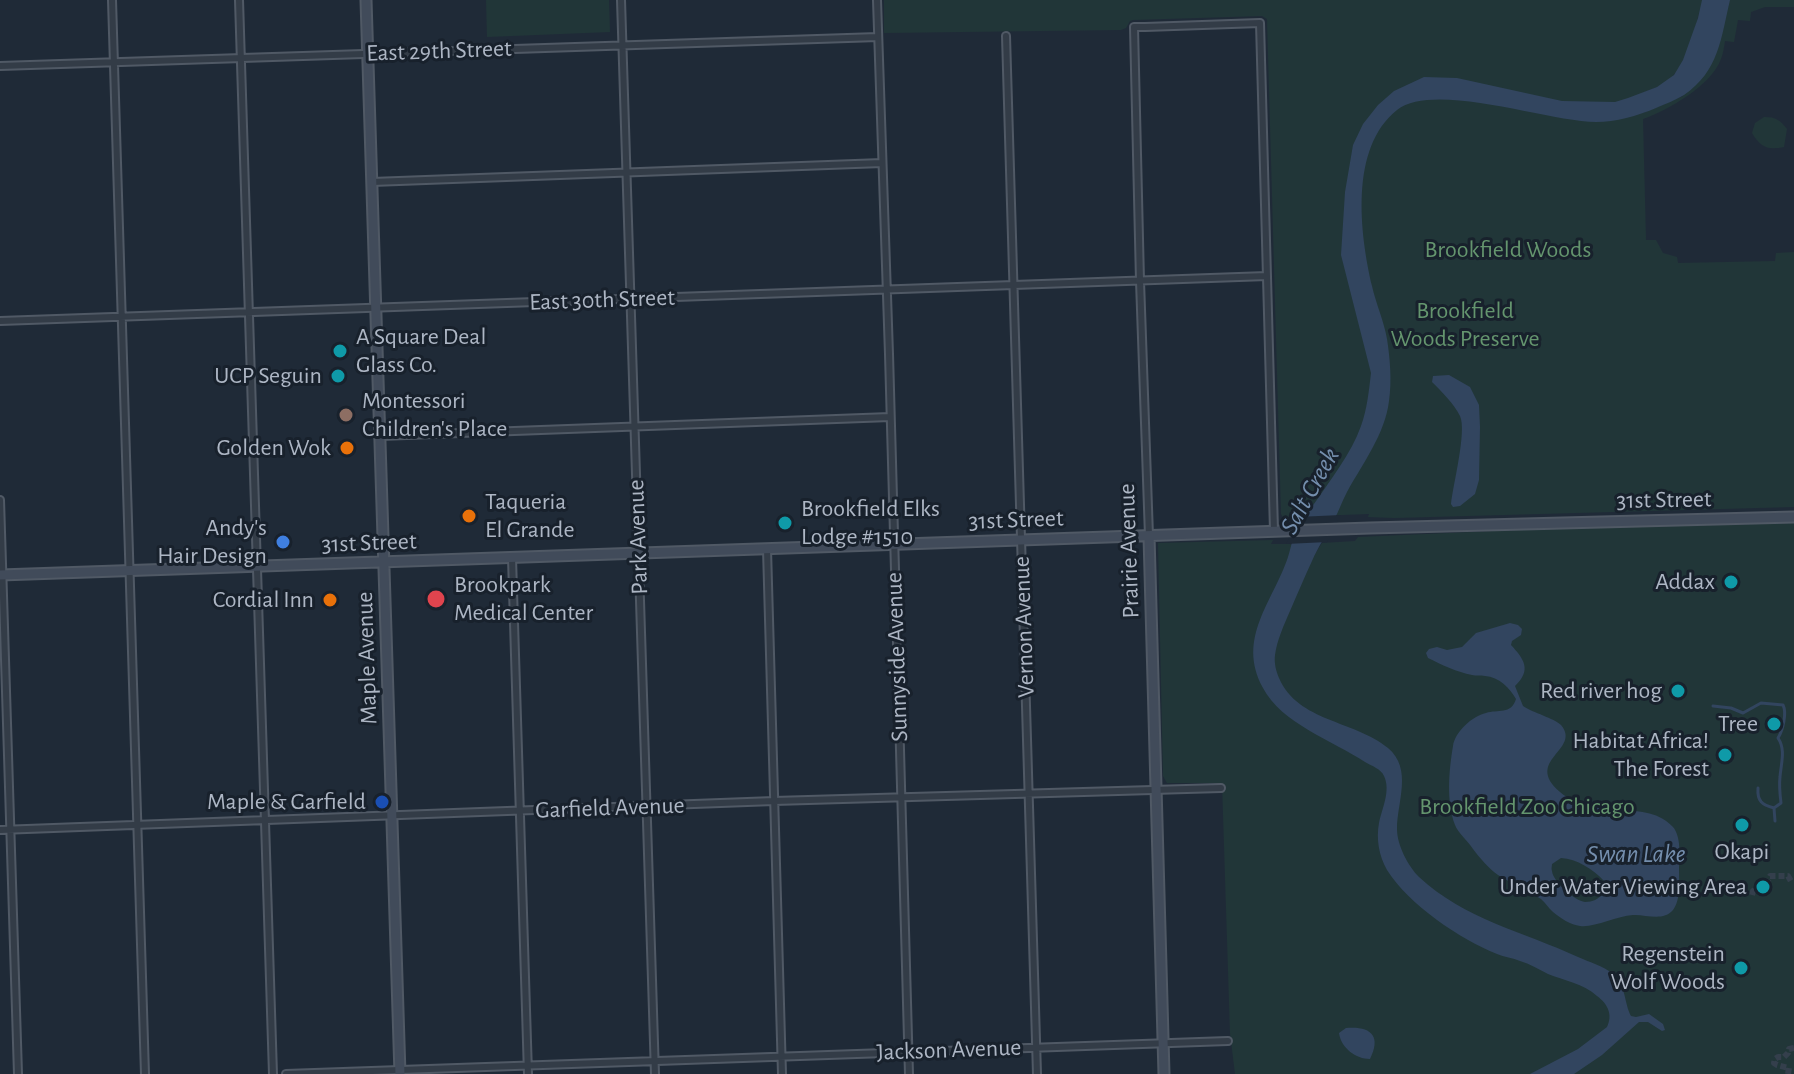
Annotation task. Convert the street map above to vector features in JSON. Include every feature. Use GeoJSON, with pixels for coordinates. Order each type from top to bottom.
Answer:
{"type":"FeatureCollection","features":[{"type":"Feature","properties":{"kind":"main road","name":"Maple Avenue"},"geometry":{"type":"LineString","coordinates":[[366,0],[400,1072]]}},
{"type":"Feature","properties":{"kind":"main road","name":"31st Street"},"geometry":{"type":"LineString","coordinates":[[1,575],[1274,531],[1794,517]]}},
{"type":"Feature","properties":{"kind":"main road","name":"Prairie Avenue"},"geometry":{"type":"LineString","coordinates":[[1149,536],[1164,1074]]}},
{"type":"Feature","properties":{"kind":"street"},"geometry":{"type":"LineString","coordinates":[[112,0],[145,1074]]}},
{"type":"Feature","properties":{"kind":"street"},"geometry":{"type":"LineString","coordinates":[[239,0],[273,1074]]}},
{"type":"Feature","properties":{"kind":"street","name":"Park Avenue"},"geometry":{"type":"LineString","coordinates":[[621,0],[655,1074]]}},
{"type":"Feature","properties":{"kind":"street","name":"Sunnyside Avenue"},"geometry":{"type":"LineString","coordinates":[[877,0],[909,1074]]}},
{"type":"Feature","properties":{"kind":"street","name":"Prairie Avenue"},"geometry":{"type":"LineString","coordinates":[[1149,536],[1134,27],[1260,23],[1267,276]]}},
{"type":"Feature","properties":{"kind":"street","name":"Vernon Avenue"},"geometry":{"type":"LineString","coordinates":[[1006,36],[1037,1074]]}},
{"type":"Feature","properties":{"kind":"street","name":"East 29th Street"},"geometry":{"type":"LineString","coordinates":[[0,66],[878,37]]}},
{"type":"Feature","properties":{"kind":"street"},"geometry":{"type":"LineString","coordinates":[[372,182],[882,163]]}},
{"type":"Feature","properties":{"kind":"street"},"geometry":{"type":"LineString","coordinates":[[1267,276],[1274,531]]}},
{"type":"Feature","properties":{"kind":"street","name":"East 30th Street"},"geometry":{"type":"LineString","coordinates":[[0,321],[1267,276]]}},
{"type":"Feature","properties":{"kind":"street"},"geometry":{"type":"LineString","coordinates":[[380,436],[890,417]]}},
{"type":"Feature","properties":{"kind":"street"},"geometry":{"type":"LineString","coordinates":[[0,500],[18,1074]]}},
{"type":"Feature","properties":{"kind":"street"},"geometry":{"type":"LineString","coordinates":[[767,549],[782,1074]]}},
{"type":"Feature","properties":{"kind":"street"},"geometry":{"type":"LineString","coordinates":[[512,558],[528,1074]]}},
{"type":"Feature","properties":{"kind":"street","name":"Garfield Avenue"},"geometry":{"type":"LineString","coordinates":[[0,830],[1221,788]]}},
{"type":"Feature","properties":{"kind":"street","name":"Jackson Avenue"},"geometry":{"type":"LineString","coordinates":[[286,1074],[1228,1041]]}},
{"type":"Feature","properties":{"kind":"green space"},"geometry":{"type":"Polygon","coordinates":[[[486,0],[609,0],[610,32],[487,37],[486,0]]]}},
{"type":"Feature","properties":{"kind":"green space","name":"Brookfield Woods Preserve"},"geometry":{"type":"Polygon","coordinates":[[[884,0],[1794,0],[1794,7],[1765,7],[1751,12],[1750,21],[1738,20],[1734,42],[1725,41],[1721,59],[1708,78],[1676,103],[1643,119],[1646,240],[1656,240],[1663,253],[1677,257],[1678,263],[1775,261],[1776,253],[1794,252],[1794,507],[1395,518],[1368,517],[1369,514],[1284,519],[1281,514],[1267,19],[1262,16],[1133,20],[1121,30],[884,33],[884,0]],[[1700,9],[1689,48],[1679,68],[1666,82],[1642,93],[1643,113],[1683,96],[1700,9]]]}},
{"type":"Feature","properties":{"kind":"green space"},"geometry":{"type":"Polygon","coordinates":[[[1764,117],[1777,120],[1787,129],[1784,147],[1765,147],[1755,138],[1752,133],[1755,123],[1764,117]]]}},
{"type":"Feature","properties":{"kind":"green space","name":"Brookfield Zoo Chicago"},"geometry":{"type":"Polygon","coordinates":[[[1794,523],[1794,1074],[1235,1074],[1230,1033],[1222,783],[1167,783],[1163,776],[1158,543],[1273,540],[1271,544],[1290,544],[1313,557],[1322,543],[1355,541],[1358,537],[1794,523]]]}},
{"type":"Feature","properties":{"kind":"water","name":"Salt Creek"},"geometry":{"type":"Polygon","coordinates":[[[1702,0],[1730,0],[1712,64],[1696,86],[1684,95],[1649,111],[1619,120],[1596,122],[1493,105],[1437,100],[1414,102],[1397,110],[1382,126],[1371,146],[1365,169],[1362,217],[1368,265],[1388,346],[1390,386],[1387,413],[1372,448],[1314,556],[1283,627],[1275,655],[1279,678],[1299,704],[1374,739],[1396,756],[1402,776],[1397,835],[1404,855],[1419,877],[1455,904],[1475,914],[1605,969],[1620,983],[1631,1016],[1649,1014],[1663,1024],[1665,1030],[1662,1031],[1648,1022],[1639,1022],[1602,1055],[1574,1074],[1530,1074],[1578,1049],[1607,1027],[1610,1018],[1607,1006],[1580,985],[1497,954],[1467,939],[1436,920],[1408,896],[1387,870],[1379,847],[1378,829],[1387,788],[1383,774],[1295,721],[1271,700],[1256,670],[1253,653],[1255,636],[1282,573],[1299,522],[1346,457],[1361,426],[1366,407],[1371,373],[1341,255],[1345,192],[1353,145],[1363,124],[1394,91],[1424,77],[1457,78],[1562,101],[1615,102],[1628,98],[1657,87],[1674,75],[1683,60],[1702,0]]]}},
{"type":"Feature","properties":{"kind":"water"},"geometry":{"type":"Polygon","coordinates":[[[1449,375],[1470,387],[1479,405],[1480,427],[1479,480],[1475,494],[1460,506],[1453,507],[1462,423],[1454,407],[1432,382],[1433,376],[1449,375]]]}},
{"type":"Feature","properties":{"kind":"water","name":"Swan Lake"},"geometry":{"type":"Polygon","coordinates":[[[1510,623],[1522,629],[1521,635],[1511,645],[1520,655],[1525,670],[1515,686],[1523,706],[1558,722],[1565,734],[1548,772],[1550,781],[1560,792],[1589,806],[1650,814],[1662,818],[1673,827],[1679,847],[1679,890],[1676,906],[1669,914],[1659,917],[1626,916],[1586,926],[1573,924],[1556,914],[1541,899],[1494,872],[1458,831],[1449,796],[1454,741],[1475,717],[1507,709],[1516,699],[1495,678],[1455,670],[1428,658],[1426,653],[1437,647],[1447,650],[1462,647],[1476,633],[1510,623]],[[1561,858],[1552,864],[1552,868],[1553,875],[1565,890],[1585,902],[1603,894],[1604,881],[1600,877],[1584,865],[1561,858]]]}},
{"type":"Feature","properties":{"kind":"water"},"geometry":{"type":"Polygon","coordinates":[[[1346,1028],[1362,1029],[1372,1034],[1375,1044],[1370,1059],[1346,1048],[1339,1033],[1346,1028]]]}},
{"type":"Feature","properties":{"kind":"pier"},"geometry":{"type":"Polygon","coordinates":[[[1341,515],[1327,542],[1286,544],[1297,517],[1341,515]]]}},
{"type":"Feature","properties":{"kind":"waterway"},"geometry":{"type":"LineString","coordinates":[[1713,706],[1743,713],[1761,703],[1783,705],[1784,722],[1778,738],[1782,752],[1781,803],[1774,808],[1775,821]]}},
{"type":"Feature","properties":{"kind":"waterway"},"geometry":{"type":"LineString","coordinates":[[1758,788],[1761,802],[1774,808]]}},
{"type":"Feature","properties":{"kind":"tunnel"},"geometry":{"type":"LineString","coordinates":[[1752,895],[1770,876],[1788,876],[1792,883]]}},
{"type":"Feature","properties":{"kind":"tunnel"},"geometry":{"type":"LineString","coordinates":[[1788,1074],[1789,1068],[1774,1063],[1775,1059],[1784,1057],[1789,1049],[1794,1048]]}},
{"type":"Feature","properties":{"kind":"place","name":"A Square Deal Glass Co."},"geometry":{"type":"Point","coordinates":[340,351]}},
{"type":"Feature","properties":{"kind":"place","name":"UCP Seguin"},"geometry":{"type":"Point","coordinates":[338,376]}},
{"type":"Feature","properties":{"kind":"place","name":"Montessori Children's Place"},"geometry":{"type":"Point","coordinates":[346,415]}},
{"type":"Feature","properties":{"kind":"place","name":"Golden Wok"},"geometry":{"type":"Point","coordinates":[347,448]}},
{"type":"Feature","properties":{"kind":"place","name":"Taqueria El Grande"},"geometry":{"type":"Point","coordinates":[469,516]}},
{"type":"Feature","properties":{"kind":"place","name":"Brookfield Elks Lodge #1510"},"geometry":{"type":"Point","coordinates":[785,523]}},
{"type":"Feature","properties":{"kind":"place","name":"Andy's Hair Design"},"geometry":{"type":"Point","coordinates":[283,542]}},
{"type":"Feature","properties":{"kind":"place","name":"Addax"},"geometry":{"type":"Point","coordinates":[1731,582]}},
{"type":"Feature","properties":{"kind":"place","name":"Brookpark Medical Center"},"geometry":{"type":"Point","coordinates":[436,599]}},
{"type":"Feature","properties":{"kind":"place","name":"Cordial Inn"},"geometry":{"type":"Point","coordinates":[330,600]}},
{"type":"Feature","properties":{"kind":"place","name":"Red river hog"},"geometry":{"type":"Point","coordinates":[1678,691]}},
{"type":"Feature","properties":{"kind":"place","name":"Tree"},"geometry":{"type":"Point","coordinates":[1774,724]}},
{"type":"Feature","properties":{"kind":"place","name":"Habitat Africa! The Forest"},"geometry":{"type":"Point","coordinates":[1725,755]}},
{"type":"Feature","properties":{"kind":"place","name":"Maple & Garfield"},"geometry":{"type":"Point","coordinates":[382,802]}},
{"type":"Feature","properties":{"kind":"place","name":"Okapi"},"geometry":{"type":"Point","coordinates":[1742,825]}},
{"type":"Feature","properties":{"kind":"place","name":"Under Water Viewing Area"},"geometry":{"type":"Point","coordinates":[1763,887]}},
{"type":"Feature","properties":{"kind":"place","name":"Regenstein Wolf Woods"},"geometry":{"type":"Point","coordinates":[1741,968]}},
{"type":"Feature","properties":{"kind":"park label","name":"Brookfield Woods"},"geometry":{"type":"Point","coordinates":[1508,250]}}]}
